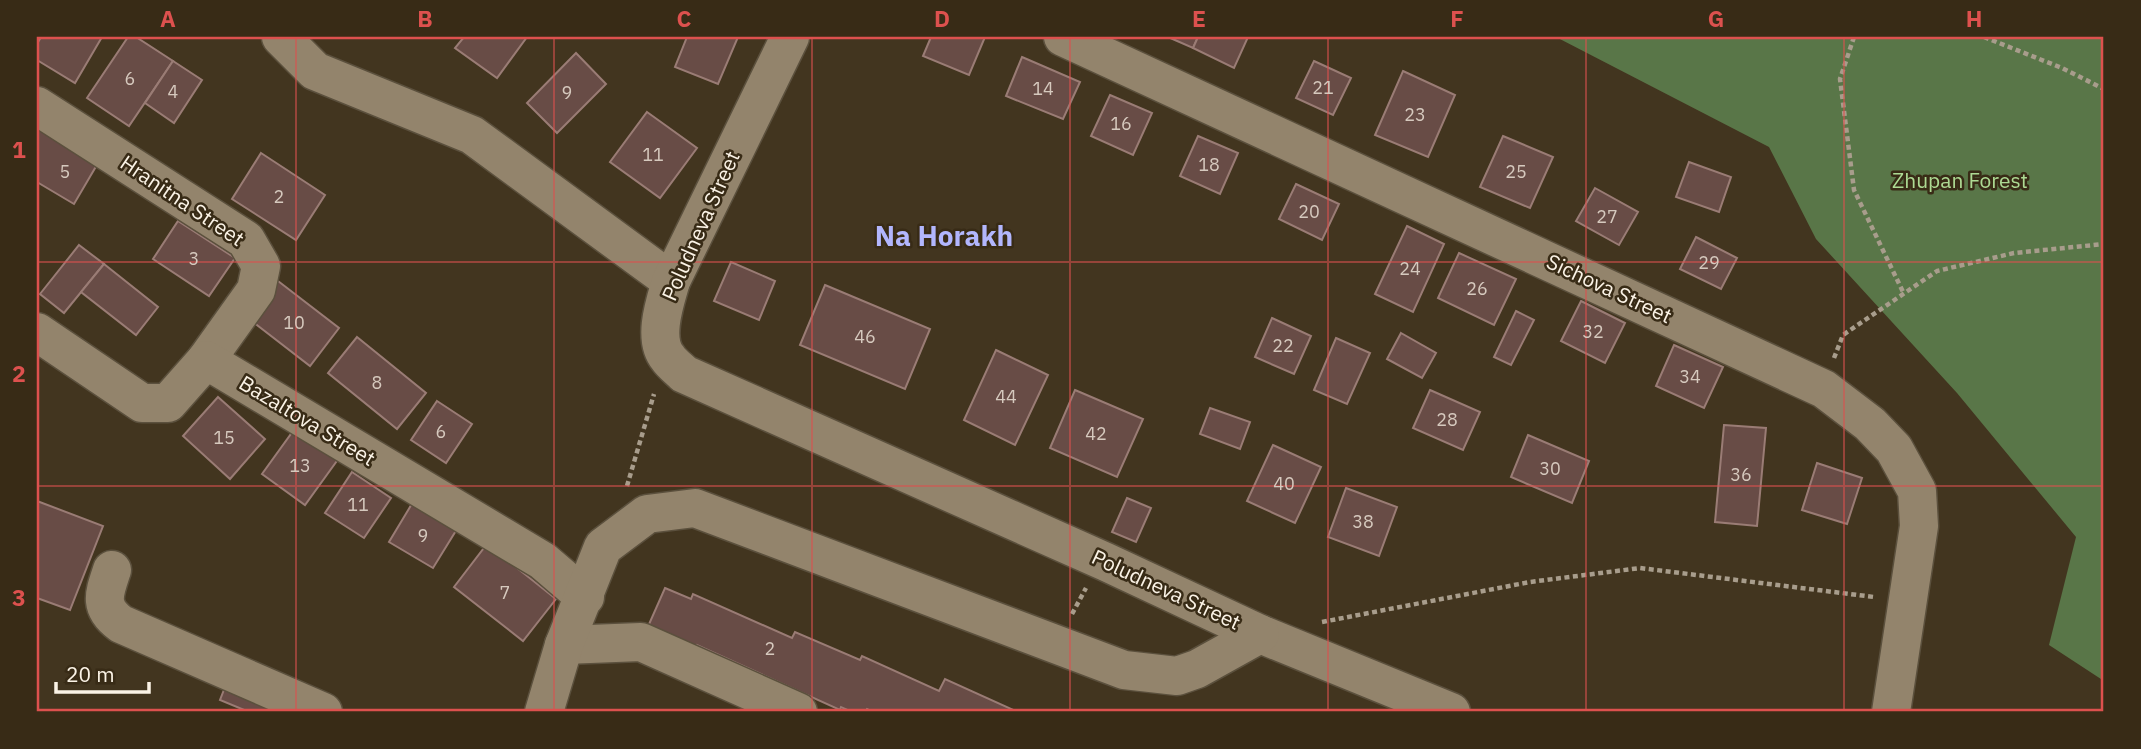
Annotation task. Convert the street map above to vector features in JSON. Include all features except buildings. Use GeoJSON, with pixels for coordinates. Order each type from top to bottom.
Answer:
{"type":"FeatureCollection","features":[{"type":"Feature","properties":{"kind":"street"},"geometry":{"type":"LineString","coordinates":[[281,37],[316,71],[472,135],[671,281]]}},
{"type":"Feature","properties":{"kind":"street","name":"Poludneva Street"},"geometry":{"type":"LineString","coordinates":[[790,37],[671,281],[663,309],[661,339],[666,357],[684,374],[1117,566],[1259,634]]}},
{"type":"Feature","properties":{"kind":"street","name":"Sichova Street"},"geometry":{"type":"LineString","coordinates":[[1063,37],[1824,388],[1870,424],[1894,449],[1917,491],[1919,527],[1891,712]]}},
{"type":"Feature","properties":{"kind":"street","name":"Hranitna Street"},"geometry":{"type":"LineString","coordinates":[[37,106],[246,240],[261,267],[256,290],[206,360]]}},
{"type":"Feature","properties":{"kind":"street"},"geometry":{"type":"LineString","coordinates":[[37,332],[142,403],[168,403],[206,360]]}},
{"type":"Feature","properties":{"kind":"street","name":"Bazaltova Street"},"geometry":{"type":"LineString","coordinates":[[206,360],[543,561],[584,597]]}},
{"type":"Feature","properties":{"kind":"street","name":"Poludneva Street"},"geometry":{"type":"LineString","coordinates":[[544,712],[564,645],[603,547],[648,514],[695,508],[1137,673],[1177,676],[1197,669],[1259,634]]}},
{"type":"Feature","properties":{"kind":"street"},"geometry":{"type":"LineString","coordinates":[[112,570],[104,603],[110,616],[121,624],[323,712]]}},
{"type":"Feature","properties":{"kind":"street"},"geometry":{"type":"LineString","coordinates":[[1259,634],[1451,712]]}},
{"type":"Feature","properties":{"kind":"street"},"geometry":{"type":"LineString","coordinates":[[564,645],[641,642],[798,712]]}},
{"type":"Feature","properties":{"kind":"path"},"geometry":{"type":"LineString","coordinates":[[1854,37],[1840,79],[1854,190],[1904,294]]}},
{"type":"Feature","properties":{"kind":"path"},"geometry":{"type":"LineString","coordinates":[[1984,37],[2062,68],[2104,89]]}},
{"type":"Feature","properties":{"kind":"path"},"geometry":{"type":"LineString","coordinates":[[1824,388],[1843,335],[1937,271],[2014,253],[2104,244]]}},
{"type":"Feature","properties":{"kind":"path"},"geometry":{"type":"LineString","coordinates":[[635,523],[626,486],[666,357]]}},
{"type":"Feature","properties":{"kind":"path"},"geometry":{"type":"LineString","coordinates":[[1309,625],[1530,582],[1640,568],[1870,598],[1910,597]]}},
{"type":"Feature","properties":{"kind":"green space","name":"Zhupan Forest"},"geometry":{"type":"Polygon","coordinates":[[[1556,37],[2104,37],[2104,681],[2049,645],[2076,537],[1957,393],[1816,239],[1769,147],[1556,37]]]}},
{"type":"Feature","properties":{"kind":"district","name":"Na Horakh"},"geometry":{"type":"Point","coordinates":[944,236]}}]}
